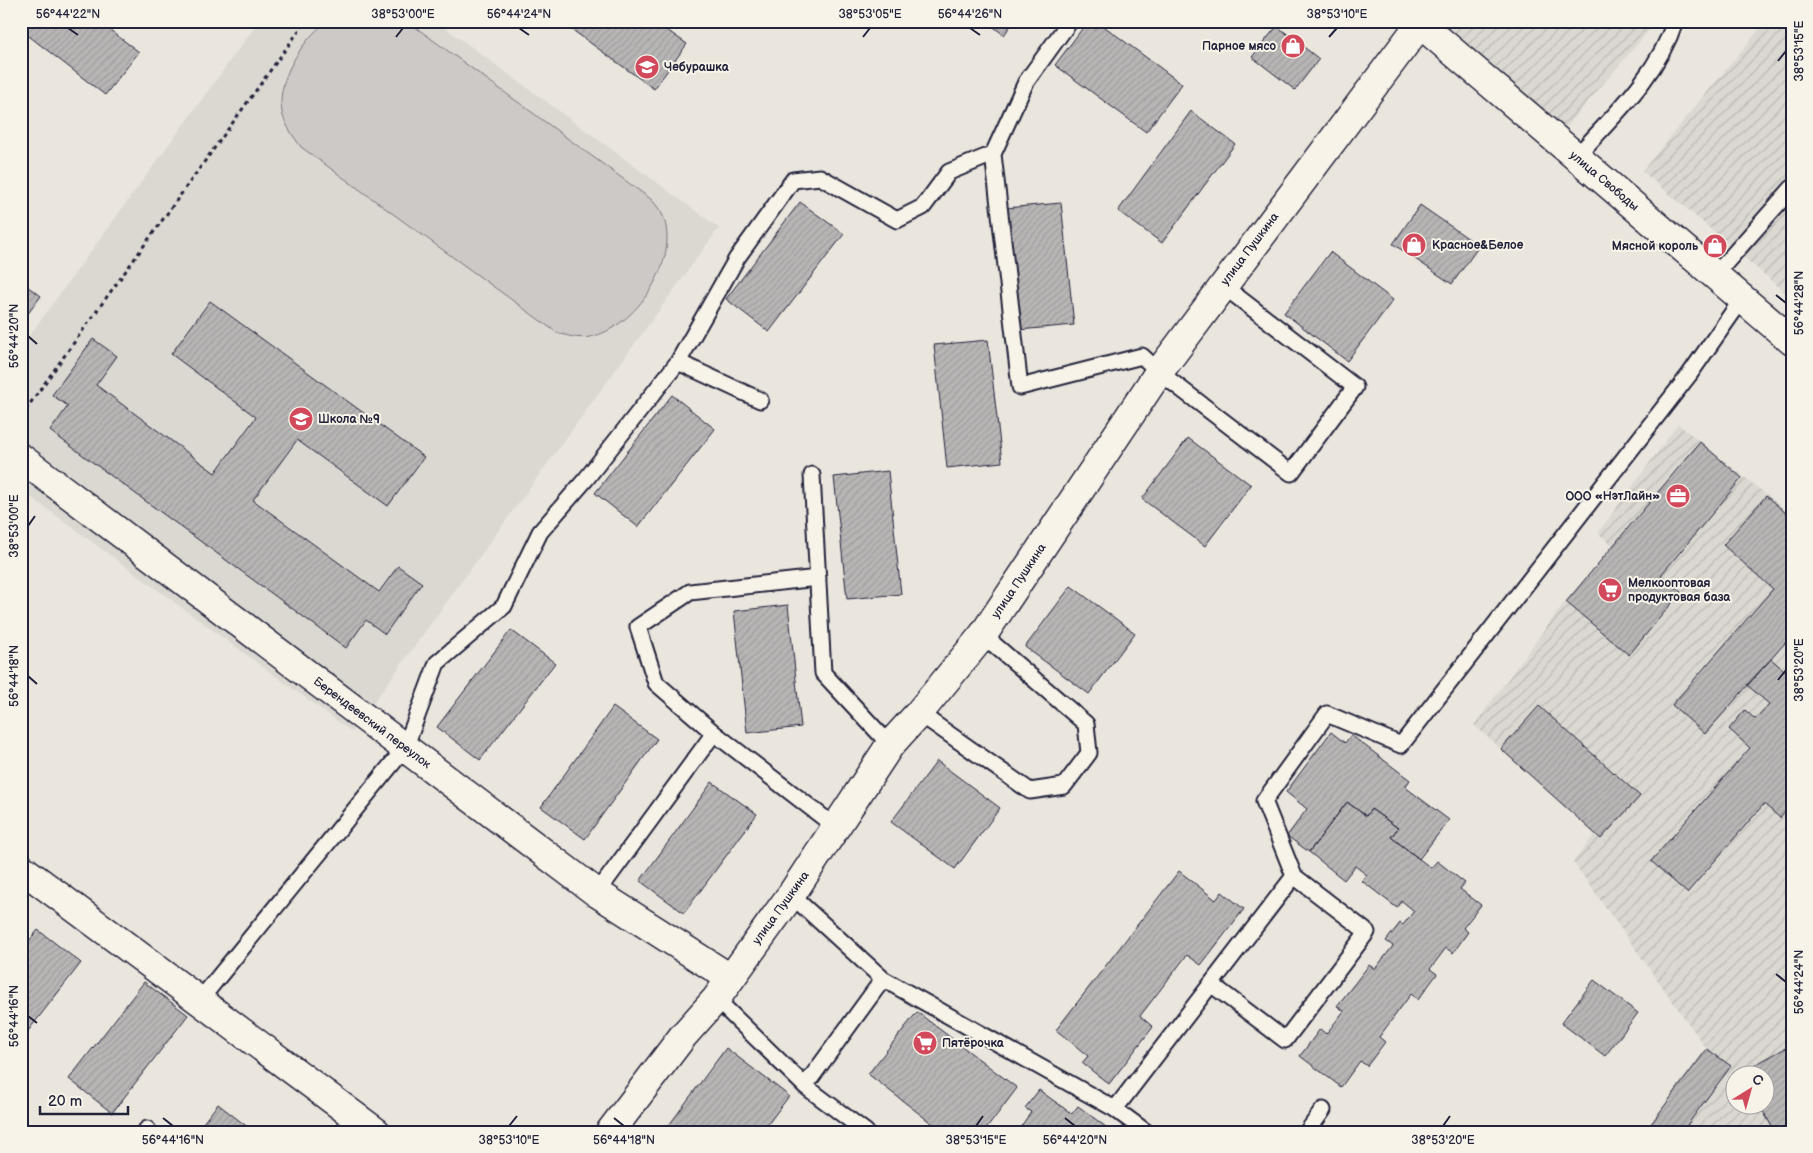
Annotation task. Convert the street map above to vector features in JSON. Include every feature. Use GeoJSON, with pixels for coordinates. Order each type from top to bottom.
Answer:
{"type":"FeatureCollection","features":[{"type":"Feature","properties":{"kind":"street","name":"улица Свободы"},"geometry":{"type":"LineString","coordinates":[[1418,23],[1792,341]]}},
{"type":"Feature","properties":{"kind":"street","name":"улица Пушкина"},"geometry":{"type":"LineString","coordinates":[[610,1132],[683,1036],[723,989],[837,828],[890,745],[983,635],[1159,372],[1418,23]]}},
{"type":"Feature","properties":{"kind":"street","name":"Берендеевский переулок"},"geometry":{"type":"LineString","coordinates":[[21,458],[723,989]]}},
{"type":"Feature","properties":{"kind":"street"},"geometry":{"type":"LineString","coordinates":[[21,868],[376,1132]]}},
{"type":"Feature","properties":{"kind":"lane"},"geometry":{"type":"LineString","coordinates":[[1070,21],[1026,82],[993,154],[1020,387],[1142,356],[1159,372],[1291,472],[1355,387],[1222,285]]}},
{"type":"Feature","properties":{"kind":"lane"},"geometry":{"type":"LineString","coordinates":[[1576,157],[1649,74],[1670,36],[1675,21]]}},
{"type":"Feature","properties":{"kind":"lane"},"geometry":{"type":"LineString","coordinates":[[199,1001],[405,748],[437,663],[504,606],[540,532],[586,479],[678,362],[736,258],[793,180],[820,177],[897,220],[923,207],[949,172],[993,154]]}},
{"type":"Feature","properties":{"kind":"lane"},"geometry":{"type":"LineString","coordinates":[[1715,275],[1792,188]]}},
{"type":"Feature","properties":{"kind":"lane"},"geometry":{"type":"LineString","coordinates":[[1211,984],[1285,1040],[1367,932],[1294,876],[1264,801],[1327,714],[1401,745],[1689,375],[1742,299]]}},
{"type":"Feature","properties":{"kind":"lane"},"geometry":{"type":"LineString","coordinates":[[678,362],[760,400]]}},
{"type":"Feature","properties":{"kind":"lane"},"geometry":{"type":"LineString","coordinates":[[812,475],[823,673],[890,745]]}},
{"type":"Feature","properties":{"kind":"lane"},"geometry":{"type":"LineString","coordinates":[[818,578],[690,592],[638,627],[656,683],[714,733],[837,828]]}},
{"type":"Feature","properties":{"kind":"lane"},"geometry":{"type":"LineString","coordinates":[[919,713],[1030,791],[1064,786],[1089,753],[1086,724],[983,635]]}},
{"type":"Feature","properties":{"kind":"lane"},"geometry":{"type":"LineString","coordinates":[[597,893],[714,733]]}},
{"type":"Feature","properties":{"kind":"lane"},"geometry":{"type":"LineString","coordinates":[[1115,1109],[1294,876]]}},
{"type":"Feature","properties":{"kind":"lane"},"geometry":{"type":"LineString","coordinates":[[791,895],[883,979],[1115,1109],[1146,1132]]}},
{"type":"Feature","properties":{"kind":"lane"},"geometry":{"type":"LineString","coordinates":[[805,1086],[883,979]]}},
{"type":"Feature","properties":{"kind":"lane"},"geometry":{"type":"LineString","coordinates":[[723,989],[805,1086],[866,1132]]}},
{"type":"Feature","properties":{"kind":"lane"},"geometry":{"type":"LineString","coordinates":[[1307,1132],[1323,1110]]}},
{"type":"Feature","properties":{"kind":"lane"},"geometry":{"type":"LineString","coordinates":[[144,1132],[147,1129],[149,1132]]}},
{"type":"Feature","properties":{"kind":"path"},"geometry":{"type":"LineString","coordinates":[[21,416],[306,21]]}},
{"type":"Feature","properties":{"kind":"shaded area","name":"Школа №9"},"geometry":{"type":"Polygon","coordinates":[[[259,21],[436,21],[719,228],[352,732],[21,490],[21,347],[259,21]]]}},
{"type":"Feature","properties":{"kind":"shaded area"},"geometry":{"type":"Polygon","coordinates":[[[327,21],[407,21],[652,200],[663,216],[667,234],[666,253],[660,272],[638,307],[623,321],[607,331],[590,337],[573,337],[556,332],[301,147],[283,116],[281,104],[282,90],[286,77],[299,51],[308,39],[327,21]]]}},
{"type":"Feature","properties":{"kind":"shaded area"},"geometry":{"type":"Polygon","coordinates":[[[1423,21],[1657,21],[1558,137],[1423,21]]]}},
{"type":"Feature","properties":{"kind":"shaded area"},"geometry":{"type":"Polygon","coordinates":[[[1766,21],[1792,21],[1792,298],[1642,171],[1766,21]]]}},
{"type":"Feature","properties":{"kind":"shaded area"},"geometry":{"type":"Polygon","coordinates":[[[1678,424],[1792,515],[1792,1132],[1644,1132],[1706,1048],[1573,862],[1595,834],[1474,725],[1565,602],[1613,546],[1598,533],[1678,424]]]}},
{"type":"Feature","properties":{"kind":"building"},"geometry":{"type":"Polygon","coordinates":[[[21,21],[98,21],[139,52],[105,95],[21,30],[21,21]]]}},
{"type":"Feature","properties":{"kind":"building","name":"Чебурашка"},"geometry":{"type":"Polygon","coordinates":[[[560,21],[654,21],[687,44],[654,89],[560,21]]]}},
{"type":"Feature","properties":{"kind":"building"},"geometry":{"type":"Polygon","coordinates":[[[986,21],[1014,21],[1004,35],[986,21]]]}},
{"type":"Feature","properties":{"kind":"building"},"geometry":{"type":"Polygon","coordinates":[[[1088,21],[1097,21],[1182,84],[1146,132],[1055,65],[1088,21]]]}},
{"type":"Feature","properties":{"kind":"building"},"geometry":{"type":"Polygon","coordinates":[[[1277,26],[1319,59],[1295,90],[1252,57],[1277,26]]]}},
{"type":"Feature","properties":{"kind":"building"},"geometry":{"type":"Polygon","coordinates":[[[1191,111],[1235,144],[1162,243],[1118,211],[1191,111]]]}},
{"type":"Feature","properties":{"kind":"building"},"geometry":{"type":"Polygon","coordinates":[[[800,202],[844,234],[769,332],[726,299],[800,202]]]}},
{"type":"Feature","properties":{"kind":"building"},"geometry":{"type":"Polygon","coordinates":[[[1061,203],[1074,325],[1019,330],[1006,208],[1061,203]]]}},
{"type":"Feature","properties":{"kind":"building"},"geometry":{"type":"Polygon","coordinates":[[[1420,205],[1479,246],[1452,284],[1393,244],[1420,205]]]}},
{"type":"Feature","properties":{"kind":"building"},"geometry":{"type":"Polygon","coordinates":[[[1330,252],[1393,300],[1347,361],[1284,313],[1330,252]]]}},
{"type":"Feature","properties":{"kind":"building"},"geometry":{"type":"Polygon","coordinates":[[[21,282],[41,296],[21,323],[21,282]]]}},
{"type":"Feature","properties":{"kind":"building"},"geometry":{"type":"Polygon","coordinates":[[[210,301],[424,457],[388,506],[297,440],[253,500],[379,592],[398,566],[422,583],[385,634],[366,620],[346,648],[50,431],[68,406],[52,395],[93,339],[117,356],[96,385],[215,473],[256,417],[171,354],[210,301]]]}},
{"type":"Feature","properties":{"kind":"building"},"geometry":{"type":"Polygon","coordinates":[[[988,340],[1002,462],[947,468],[934,345],[988,340]]]}},
{"type":"Feature","properties":{"kind":"building"},"geometry":{"type":"Polygon","coordinates":[[[672,395],[715,429],[638,527],[595,493],[672,395]]]}},
{"type":"Feature","properties":{"kind":"building"},"geometry":{"type":"Polygon","coordinates":[[[1188,438],[1251,485],[1205,546],[1142,499],[1188,438]]]}},
{"type":"Feature","properties":{"kind":"building"},"geometry":{"type":"Polygon","coordinates":[[[1700,442],[1742,478],[1661,575],[1681,592],[1629,655],[1566,602],[1700,442]]]}},
{"type":"Feature","properties":{"kind":"building"},"geometry":{"type":"Polygon","coordinates":[[[888,471],[901,594],[847,599],[834,477],[888,471]]]}},
{"type":"Feature","properties":{"kind":"building"},"geometry":{"type":"Polygon","coordinates":[[[1766,496],[1792,518],[1792,635],[1705,734],[1672,705],[1773,589],[1723,545],[1766,496]]]}},
{"type":"Feature","properties":{"kind":"building"},"geometry":{"type":"Polygon","coordinates":[[[1071,586],[1135,633],[1089,694],[1025,647],[1071,586]]]}},
{"type":"Feature","properties":{"kind":"building"},"geometry":{"type":"Polygon","coordinates":[[[788,605],[801,727],[747,733],[734,611],[788,605]]]}},
{"type":"Feature","properties":{"kind":"building"},"geometry":{"type":"Polygon","coordinates":[[[511,630],[555,663],[480,760],[437,727],[511,630]]]}},
{"type":"Feature","properties":{"kind":"building"},"geometry":{"type":"Polygon","coordinates":[[[1792,635],[1792,645],[1787,640],[1792,635]]]}},
{"type":"Feature","properties":{"kind":"building"},"geometry":{"type":"Polygon","coordinates":[[[1771,659],[1792,677],[1792,773],[1789,776],[1792,778],[1792,804],[1780,818],[1764,804],[1687,893],[1651,861],[1750,748],[1729,729],[1745,710],[1755,719],[1769,704],[1747,685],[1771,659]]]}},
{"type":"Feature","properties":{"kind":"building"},"geometry":{"type":"Polygon","coordinates":[[[1539,706],[1640,796],[1601,839],[1501,749],[1539,706]]]}},
{"type":"Feature","properties":{"kind":"building"},"geometry":{"type":"Polygon","coordinates":[[[613,707],[657,739],[585,839],[541,807],[613,707]]]}},
{"type":"Feature","properties":{"kind":"building"},"geometry":{"type":"Polygon","coordinates":[[[1331,732],[1345,743],[1351,735],[1410,780],[1405,787],[1449,820],[1419,859],[1391,837],[1398,828],[1371,809],[1366,816],[1347,802],[1309,852],[1287,836],[1307,809],[1286,792],[1331,732]]]}},
{"type":"Feature","properties":{"kind":"building"},"geometry":{"type":"Polygon","coordinates":[[[937,761],[1000,808],[955,869],[891,822],[937,761]]]}},
{"type":"Feature","properties":{"kind":"building"},"geometry":{"type":"Polygon","coordinates":[[[712,782],[757,814],[684,913],[640,881],[712,782]]]}},
{"type":"Feature","properties":{"kind":"building"},"geometry":{"type":"Polygon","coordinates":[[[1347,802],[1366,816],[1371,809],[1398,828],[1391,837],[1431,868],[1437,861],[1465,883],[1460,889],[1481,905],[1463,928],[1468,932],[1453,953],[1446,948],[1430,969],[1437,974],[1418,1000],[1411,994],[1379,1037],[1385,1042],[1367,1066],[1360,1061],[1341,1087],[1300,1056],[1320,1029],[1326,1034],[1344,1011],[1337,1006],[1369,965],[1375,969],[1393,946],[1386,941],[1400,923],[1403,925],[1414,911],[1402,901],[1397,908],[1362,881],[1367,875],[1355,866],[1344,880],[1309,852],[1347,802]]]}},
{"type":"Feature","properties":{"kind":"building"},"geometry":{"type":"Polygon","coordinates":[[[1179,871],[1216,900],[1222,892],[1244,909],[1201,965],[1187,955],[1140,1016],[1153,1027],[1109,1084],[1082,1063],[1088,1056],[1056,1030],[1179,871]]]}},
{"type":"Feature","properties":{"kind":"building"},"geometry":{"type":"Polygon","coordinates":[[[38,930],[81,963],[21,1040],[21,951],[38,930]]]}},
{"type":"Feature","properties":{"kind":"building"},"geometry":{"type":"Polygon","coordinates":[[[1594,980],[1638,1013],[1605,1056],[1561,1023],[1594,980]]]}},
{"type":"Feature","properties":{"kind":"building"},"geometry":{"type":"Polygon","coordinates":[[[144,982],[188,1015],[112,1113],[69,1079],[144,982]]]}},
{"type":"Feature","properties":{"kind":"building","name":"Пятёрочка"},"geometry":{"type":"Polygon","coordinates":[[[917,1012],[1017,1088],[984,1132],[943,1132],[868,1074],[917,1012]]]}},
{"type":"Feature","properties":{"kind":"building"},"geometry":{"type":"Polygon","coordinates":[[[1791,1045],[1792,1132],[1775,1132],[1766,1116],[1776,1116],[1776,1066],[1753,1066],[1791,1045]]]}},
{"type":"Feature","properties":{"kind":"building"},"geometry":{"type":"Polygon","coordinates":[[[726,1048],[789,1096],[762,1132],[664,1132],[726,1048]]]}},
{"type":"Feature","properties":{"kind":"building"},"geometry":{"type":"Polygon","coordinates":[[[1707,1049],[1731,1066],[1726,1066],[1726,1073],[1687,1125],[1696,1132],[1645,1132],[1707,1049]]]}},
{"type":"Feature","properties":{"kind":"building"},"geometry":{"type":"Polygon","coordinates":[[[1039,1090],[1072,1114],[1078,1106],[1106,1127],[1102,1132],[1017,1132],[1031,1112],[1025,1108],[1039,1090]]]}},
{"type":"Feature","properties":{"kind":"building"},"geometry":{"type":"Polygon","coordinates":[[[218,1104],[254,1132],[196,1132],[218,1104]]]}},
{"type":"Feature","properties":{"kind":"place","name":"Парное мясо"},"geometry":{"type":"Point","coordinates":[1293,46]}},
{"type":"Feature","properties":{"kind":"place","name":"Чебурашка"},"geometry":{"type":"Point","coordinates":[647,67]}},
{"type":"Feature","properties":{"kind":"place","name":"Красное&Белое"},"geometry":{"type":"Point","coordinates":[1414,245]}},
{"type":"Feature","properties":{"kind":"place","name":"Мясной король"},"geometry":{"type":"Point","coordinates":[1715,246]}},
{"type":"Feature","properties":{"kind":"place","name":"Школа №9"},"geometry":{"type":"Point","coordinates":[301,419]}},
{"type":"Feature","properties":{"kind":"place","name":"ООО «НэтЛайн»"},"geometry":{"type":"Point","coordinates":[1678,496]}},
{"type":"Feature","properties":{"kind":"place","name":"Мелкооптовая продуктовая база"},"geometry":{"type":"Point","coordinates":[1610,590]}},
{"type":"Feature","properties":{"kind":"place","name":"Пятёрочка"},"geometry":{"type":"Point","coordinates":[925,1043]}}]}
